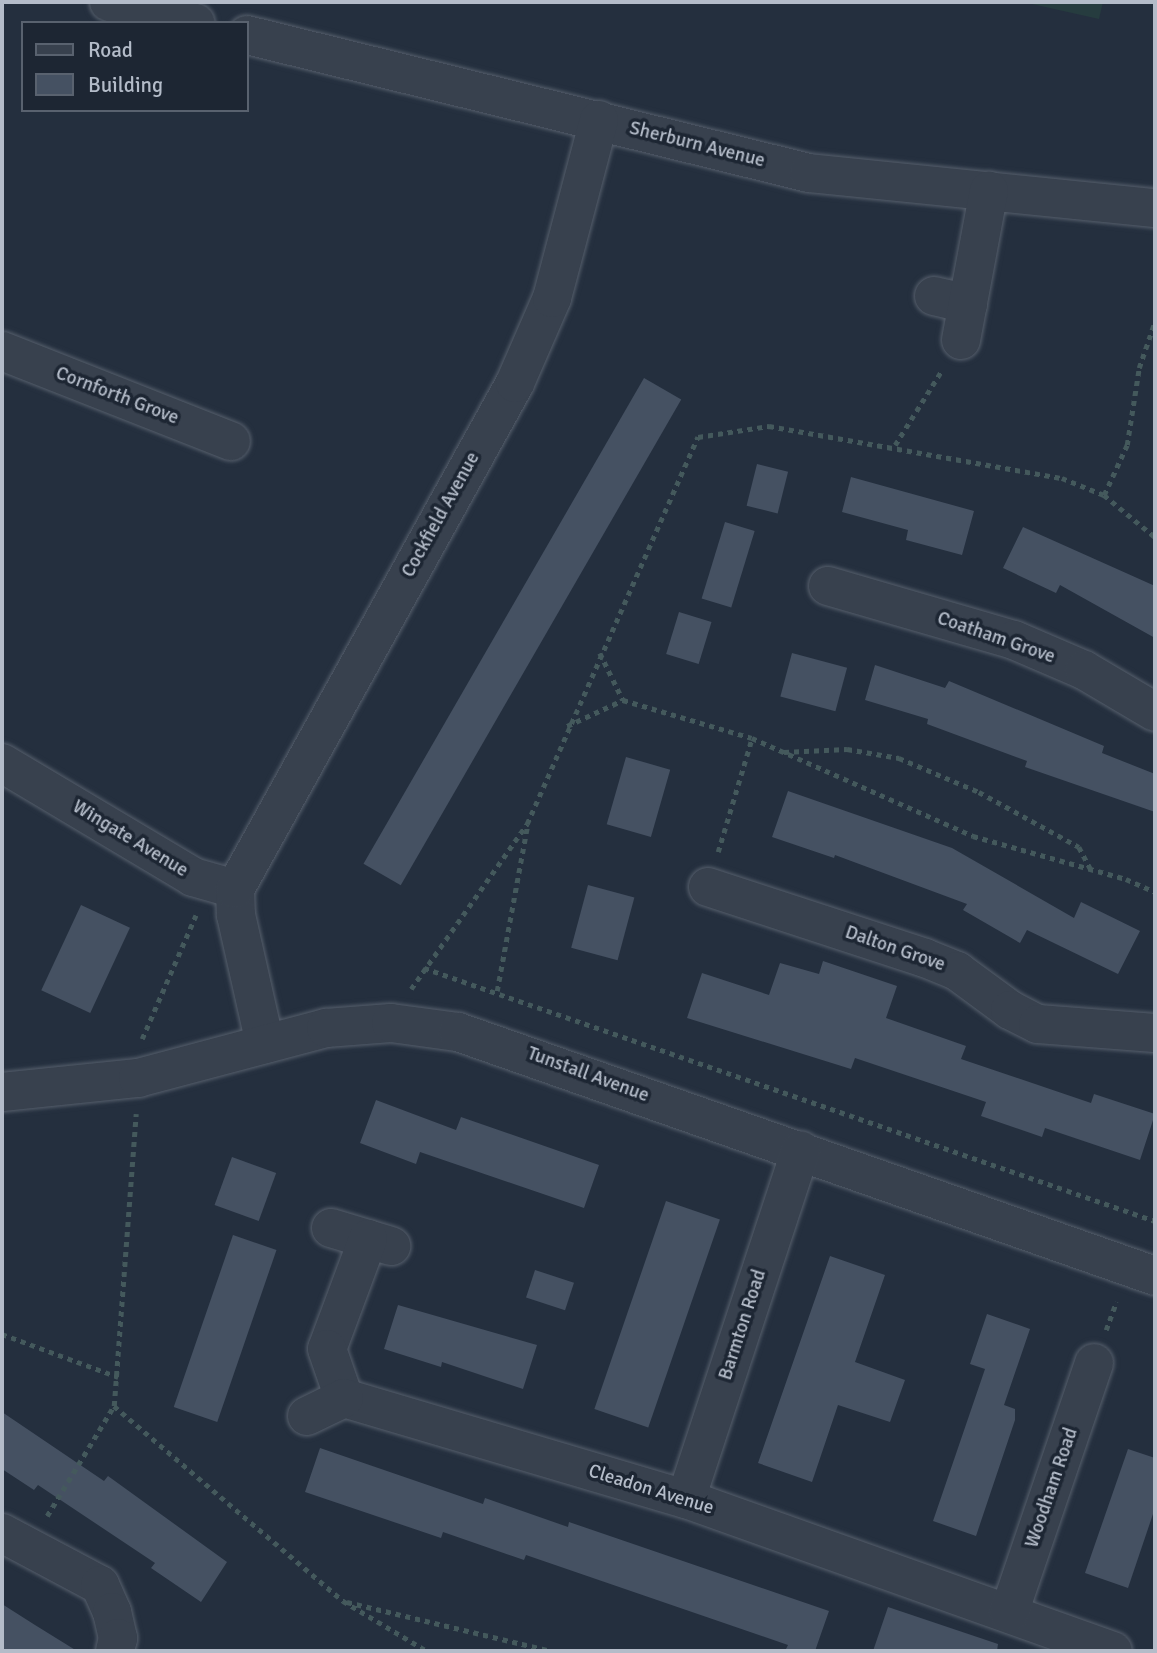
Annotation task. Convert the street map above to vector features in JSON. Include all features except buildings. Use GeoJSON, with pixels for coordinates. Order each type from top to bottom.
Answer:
{"type":"FeatureCollection","features":[{"type":"Feature","properties":{"kind":"street"},"geometry":{"type":"LineString","coordinates":[[109,2],[188,21]]}},
{"type":"Feature","properties":{"kind":"street","name":"Sherburn Avenue"},"geometry":{"type":"LineString","coordinates":[[248,35],[809,173],[1155,208]]}},
{"type":"Feature","properties":{"kind":"street","name":"Cockfield Avenue"},"geometry":{"type":"LineString","coordinates":[[222,886],[515,383],[552,298],[598,120]]}},
{"type":"Feature","properties":{"kind":"street"},"geometry":{"type":"LineString","coordinates":[[954,313],[989,191]]}},
{"type":"Feature","properties":{"kind":"street","name":"Cornforth Grove"},"geometry":{"type":"LineString","coordinates":[[2,351],[231,441]]}},
{"type":"Feature","properties":{"kind":"street","name":"Coatham Grove"},"geometry":{"type":"LineString","coordinates":[[828,586],[1014,640],[1084,670],[1155,712]]}},
{"type":"Feature","properties":{"kind":"street","name":"Wingate Avenue"},"geometry":{"type":"LineString","coordinates":[[2,763],[193,877],[222,886]]}},
{"type":"Feature","properties":{"kind":"street"},"geometry":{"type":"LineString","coordinates":[[222,886],[236,915],[265,1044]]}},
{"type":"Feature","properties":{"kind":"street","name":"Dalton Grove"},"geometry":{"type":"LineString","coordinates":[[708,887],[957,971],[1010,1010],[1038,1024],[1155,1033]]}},
{"type":"Feature","properties":{"kind":"street","name":"Tunstall Avenue"},"geometry":{"type":"LineString","coordinates":[[2,1092],[138,1062],[265,1044],[326,1028],[391,1023],[458,1032],[505,1045],[1142,1272]]}},
{"type":"Feature","properties":{"kind":"street","name":"Barmton Road"},"geometry":{"type":"LineString","coordinates":[[686,1499],[801,1150]]}},
{"type":"Feature","properties":{"kind":"street"},"geometry":{"type":"LineString","coordinates":[[307,1416],[344,1398],[327,1349],[380,1243],[331,1228]]}},
{"type":"Feature","properties":{"kind":"street","name":"Woodham Road"},"geometry":{"type":"LineString","coordinates":[[1009,1613],[1092,1363]]}},
{"type":"Feature","properties":{"kind":"street","name":"Cleadon Avenue"},"geometry":{"type":"LineString","coordinates":[[344,1398],[686,1499],[1114,1651]]}},
{"type":"Feature","properties":{"kind":"street"},"geometry":{"type":"LineString","coordinates":[[16,1539],[100,1586],[112,1612],[118,1638],[115,1651]]}},
{"type":"Feature","properties":{"kind":"path"},"geometry":{"type":"LineString","coordinates":[[895,445],[954,313]]}},
{"type":"Feature","properties":{"kind":"path"},"geometry":{"type":"LineString","coordinates":[[1104,495],[1127,445],[1139,368],[1155,321]]}},
{"type":"Feature","properties":{"kind":"path"},"geometry":{"type":"LineString","coordinates":[[497,991],[527,824],[566,727],[698,437],[769,426],[895,445],[1062,478],[1104,495],[1155,537]]}},
{"type":"Feature","properties":{"kind":"path"},"geometry":{"type":"LineString","coordinates":[[600,653],[623,700]]}},
{"type":"Feature","properties":{"kind":"path"},"geometry":{"type":"LineString","coordinates":[[566,727],[623,700],[752,738],[973,836],[1090,869],[1155,892]]}},
{"type":"Feature","properties":{"kind":"path"},"geometry":{"type":"LineString","coordinates":[[708,887],[752,738]]}},
{"type":"Feature","properties":{"kind":"path"},"geometry":{"type":"LineString","coordinates":[[783,752],[847,749],[900,758],[979,792],[1079,847],[1090,869]]}},
{"type":"Feature","properties":{"kind":"path"},"geometry":{"type":"LineString","coordinates":[[391,1023],[424,968],[527,824]]}},
{"type":"Feature","properties":{"kind":"path"},"geometry":{"type":"LineString","coordinates":[[16,1539],[114,1406],[138,1062],[222,886]]}},
{"type":"Feature","properties":{"kind":"path"},"geometry":{"type":"LineString","coordinates":[[424,968],[497,991],[1155,1221]]}},
{"type":"Feature","properties":{"kind":"path"},"geometry":{"type":"LineString","coordinates":[[1092,1363],[1142,1272]]}},
{"type":"Feature","properties":{"kind":"path"},"geometry":{"type":"LineString","coordinates":[[2,1334],[118,1377]]}},
{"type":"Feature","properties":{"kind":"path"},"geometry":{"type":"LineString","coordinates":[[114,1406],[343,1601],[427,1651]]}},
{"type":"Feature","properties":{"kind":"path"},"geometry":{"type":"LineString","coordinates":[[343,1601],[551,1651]]}},
{"type":"Feature","properties":{"kind":"green space"},"geometry":{"type":"Polygon","coordinates":[[[1023,2],[1103,2],[1099,19],[1023,2]]]}}]}
